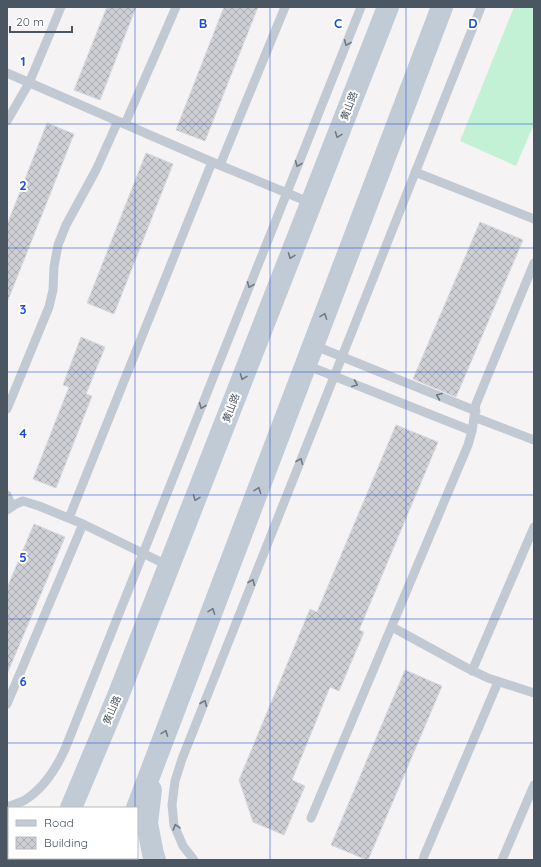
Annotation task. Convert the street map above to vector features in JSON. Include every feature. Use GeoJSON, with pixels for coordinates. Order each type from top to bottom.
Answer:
{"type":"FeatureCollection","features":[{"type":"Feature","properties":{"kind":"main road","name":"黄山路"},"geometry":{"type":"LineString","coordinates":[[71,807],[118,696],[388,7]]}},
{"type":"Feature","properties":{"kind":"main road"},"geometry":{"type":"LineString","coordinates":[[137,807],[442,7]]}},
{"type":"Feature","properties":{"kind":"main road"},"geometry":{"type":"LineString","coordinates":[[55,807],[67,791],[118,696]]}},
{"type":"Feature","properties":{"kind":"main road"},"geometry":{"type":"LineString","coordinates":[[153,765],[147,823],[155,860]]}},
{"type":"Feature","properties":{"kind":"lane"},"geometry":{"type":"LineString","coordinates":[[7,122],[29,83],[61,7]]}},
{"type":"Feature","properties":{"kind":"lane"},"geometry":{"type":"LineString","coordinates":[[7,409],[49,307],[53,290],[54,267],[58,245],[66,225],[121,123],[176,7]]}},
{"type":"Feature","properties":{"kind":"lane"},"geometry":{"type":"LineString","coordinates":[[69,518],[216,163],[286,7]]}},
{"type":"Feature","properties":{"kind":"lane"},"geometry":{"type":"LineString","coordinates":[[7,807],[24,800],[42,786],[56,767],[65,749],[361,7]]}},
{"type":"Feature","properties":{"kind":"lane"},"geometry":{"type":"LineString","coordinates":[[194,860],[183,846],[174,825],[172,805],[175,781],[182,759],[481,7]]}},
{"type":"Feature","properties":{"kind":"lane"},"geometry":{"type":"LineString","coordinates":[[7,73],[121,123],[312,203]]}},
{"type":"Feature","properties":{"kind":"lane"},"geometry":{"type":"LineString","coordinates":[[415,172],[534,219]]}},
{"type":"Feature","properties":{"kind":"lane"},"geometry":{"type":"LineString","coordinates":[[311,818],[465,452],[472,431],[476,404],[534,263]]}},
{"type":"Feature","properties":{"kind":"lane"},"geometry":{"type":"LineString","coordinates":[[309,355],[342,357],[534,440]]}},
{"type":"Feature","properties":{"kind":"lane"},"geometry":{"type":"LineString","coordinates":[[309,355],[334,376],[472,431]]}},
{"type":"Feature","properties":{"kind":"lane"},"geometry":{"type":"LineString","coordinates":[[7,495],[10,508],[23,501],[39,506],[83,524],[169,566]]}},
{"type":"Feature","properties":{"kind":"lane"},"geometry":{"type":"LineString","coordinates":[[7,704],[83,524]]}},
{"type":"Feature","properties":{"kind":"lane"},"geometry":{"type":"LineString","coordinates":[[472,671],[534,527]]}},
{"type":"Feature","properties":{"kind":"lane"},"geometry":{"type":"LineString","coordinates":[[392,627],[472,671],[498,682],[534,693]]}},
{"type":"Feature","properties":{"kind":"lane"},"geometry":{"type":"LineString","coordinates":[[423,860],[498,682]]}},
{"type":"Feature","properties":{"kind":"lane"},"geometry":{"type":"LineString","coordinates":[[502,860],[534,785]]}},
{"type":"Feature","properties":{"kind":"green space"},"geometry":{"type":"Polygon","coordinates":[[[514,7],[534,7],[534,124],[516,166],[460,141],[514,7]]]}},
{"type":"Feature","properties":{"kind":"building"},"geometry":{"type":"Polygon","coordinates":[[[107,7],[136,7],[100,100],[74,90],[107,7]]]}},
{"type":"Feature","properties":{"kind":"building"},"geometry":{"type":"Polygon","coordinates":[[[224,7],[258,7],[205,141],[176,130],[224,7]]]}},
{"type":"Feature","properties":{"kind":"building"},"geometry":{"type":"Polygon","coordinates":[[[47,123],[74,134],[7,300],[7,225],[47,123]]]}},
{"type":"Feature","properties":{"kind":"building"},"geometry":{"type":"Polygon","coordinates":[[[146,153],[173,164],[114,314],[87,303],[146,153]]]}},
{"type":"Feature","properties":{"kind":"building"},"geometry":{"type":"Polygon","coordinates":[[[480,222],[523,240],[456,397],[413,379],[480,222]]]}},
{"type":"Feature","properties":{"kind":"building"},"geometry":{"type":"Polygon","coordinates":[[[81,337],[105,347],[86,394],[92,396],[56,488],[33,479],[69,387],[63,385],[81,337]]]}},
{"type":"Feature","properties":{"kind":"building"},"geometry":{"type":"Polygon","coordinates":[[[396,425],[438,442],[359,630],[364,632],[339,691],[330,687],[292,780],[305,786],[284,835],[253,822],[239,780],[310,609],[317,612],[396,425]]]}},
{"type":"Feature","properties":{"kind":"building"},"geometry":{"type":"Polygon","coordinates":[[[34,524],[65,537],[7,674],[7,588],[34,524]]]}},
{"type":"Feature","properties":{"kind":"building"},"geometry":{"type":"Polygon","coordinates":[[[405,670],[442,686],[367,860],[331,845],[405,670]]]}}]}
